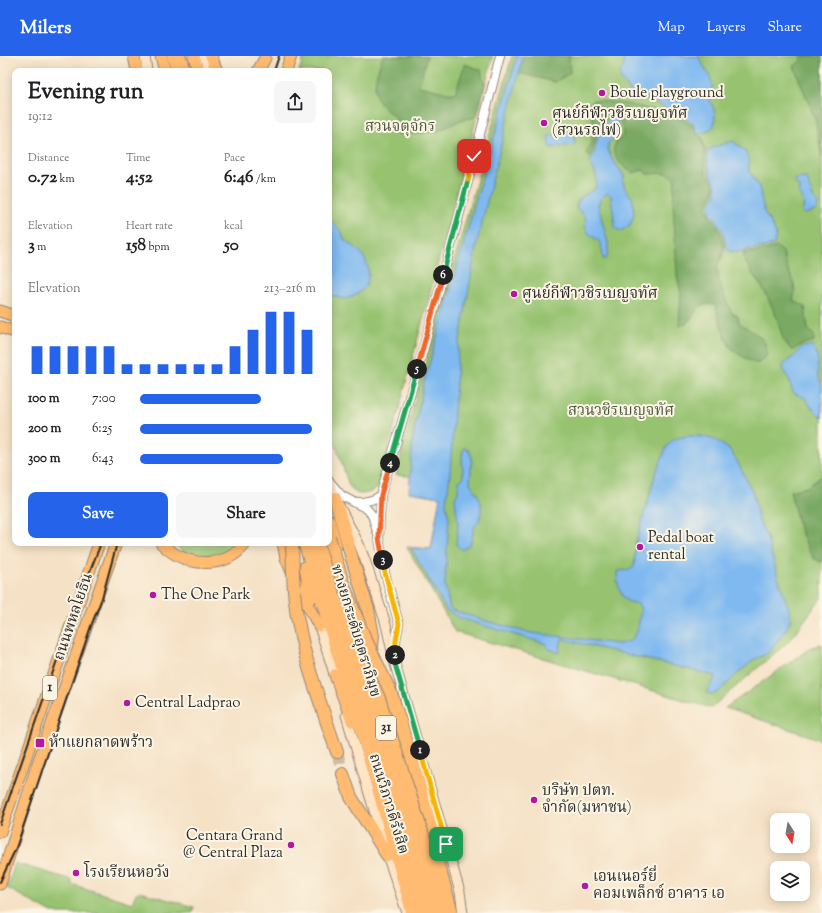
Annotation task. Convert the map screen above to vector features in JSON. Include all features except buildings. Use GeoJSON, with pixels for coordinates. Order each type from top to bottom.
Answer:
{"type":"FeatureCollection","features":[{"type":"Feature","properties":{"kind":"highway"},"geometry":{"type":"LineString","coordinates":[[166,56],[169,68]]}},
{"type":"Feature","properties":{"kind":"highway"},"geometry":{"type":"LineString","coordinates":[[173,56],[177,68]]}},
{"type":"Feature","properties":{"kind":"highway"},"geometry":{"type":"LineString","coordinates":[[335,498],[368,609],[373,636],[371,655],[372,663],[414,784],[452,913]]}},
{"type":"Feature","properties":{"kind":"highway"},"geometry":{"type":"LineString","coordinates":[[291,546],[296,608],[305,654],[337,752]]}},
{"type":"Feature","properties":{"kind":"highway","name":"ทางยกระดับอุตราภิมุข"},"geometry":{"type":"LineString","coordinates":[[312,546],[359,697],[423,913]]}},
{"type":"Feature","properties":{"kind":"highway","name":"ทางยกระดับอุตราภิมุข"},"geometry":{"type":"LineString","coordinates":[[322,546],[432,913]]}},
{"type":"Feature","properties":{"kind":"highway"},"geometry":{"type":"LineString","coordinates":[[332,546],[343,583],[363,634],[391,693],[460,913]]}},
{"type":"Feature","properties":{"kind":"highway"},"geometry":{"type":"LineString","coordinates":[[343,774],[351,797],[388,855]]}},
{"type":"Feature","properties":{"kind":"main road"},"geometry":{"type":"LineString","coordinates":[[134,56],[136,68]]}},
{"type":"Feature","properties":{"kind":"main road"},"geometry":{"type":"LineString","coordinates":[[146,56],[147,68]]}},
{"type":"Feature","properties":{"kind":"main road"},"geometry":{"type":"LineString","coordinates":[[155,56],[158,68]]}},
{"type":"Feature","properties":{"kind":"main road"},"geometry":{"type":"LineString","coordinates":[[161,56],[164,68]]}},
{"type":"Feature","properties":{"kind":"main road"},"geometry":{"type":"LineString","coordinates":[[180,56],[183,68]]}},
{"type":"Feature","properties":{"kind":"main road"},"geometry":{"type":"LineString","coordinates":[[187,56],[191,68]]}},
{"type":"Feature","properties":{"kind":"main road"},"geometry":{"type":"LineString","coordinates":[[194,56],[197,68]]}},
{"type":"Feature","properties":{"kind":"main road"},"geometry":{"type":"LineString","coordinates":[[287,68],[291,56]]}},
{"type":"Feature","properties":{"kind":"main road"},"geometry":{"type":"LineString","coordinates":[[209,57],[210,68]]}},
{"type":"Feature","properties":{"kind":"main road"},"geometry":{"type":"LineString","coordinates":[[209,57],[215,68]]}},
{"type":"Feature","properties":{"kind":"main road"},"geometry":{"type":"LineString","coordinates":[[260,68],[265,57]]}},
{"type":"Feature","properties":{"kind":"main road"},"geometry":{"type":"LineString","coordinates":[[262,68],[265,57]]}},
{"type":"Feature","properties":{"kind":"main road"},"geometry":{"type":"LineString","coordinates":[[0,311],[12,315]]}},
{"type":"Feature","properties":{"kind":"main road"},"geometry":{"type":"LineString","coordinates":[[0,321],[12,325]]}},
{"type":"Feature","properties":{"kind":"main road"},"geometry":{"type":"LineString","coordinates":[[0,327],[12,331]]}},
{"type":"Feature","properties":{"kind":"main road","name":"31"},"geometry":{"type":"LineString","coordinates":[[332,490],[356,537],[385,621],[395,664],[458,885],[463,913]]}},
{"type":"Feature","properties":{"kind":"main road"},"geometry":{"type":"LineString","coordinates":[[332,531],[368,660],[371,681]]}},
{"type":"Feature","properties":{"kind":"main road","name":"ถนนพหลโยธิน"},"geometry":{"type":"LineString","coordinates":[[0,832],[98,546]]}},
{"type":"Feature","properties":{"kind":"main road","name":"ถนนพหลโยธิน"},"geometry":{"type":"LineString","coordinates":[[0,884],[37,766],[115,546]]}},
{"type":"Feature","properties":{"kind":"main road"},"geometry":{"type":"LineString","coordinates":[[164,546],[179,556],[203,563],[218,562],[234,555],[243,546]]}},
{"type":"Feature","properties":{"kind":"main road"},"geometry":{"type":"LineString","coordinates":[[284,546],[286,558],[300,591],[320,626]]}},
{"type":"Feature","properties":{"kind":"main road"},"geometry":{"type":"LineString","coordinates":[[288,546],[298,567]]}},
{"type":"Feature","properties":{"kind":"main road","name":"ถนนวิภาวดีรังสิต"},"geometry":{"type":"LineString","coordinates":[[292,546],[320,626],[388,855],[407,913]]}},
{"type":"Feature","properties":{"kind":"main road"},"geometry":{"type":"LineString","coordinates":[[300,546],[311,598]]}},
{"type":"Feature","properties":{"kind":"main road","name":"ถนนวิภาวดีรังสิต"},"geometry":{"type":"LineString","coordinates":[[305,546],[353,701],[412,913]]}},
{"type":"Feature","properties":{"kind":"main road","name":"ถนนวิภาวดีรังสิต"},"geometry":{"type":"LineString","coordinates":[[329,546],[362,657],[418,828],[443,913]]}},
{"type":"Feature","properties":{"kind":"main road"},"geometry":{"type":"LineString","coordinates":[[334,675],[380,797]]}},
{"type":"Feature","properties":{"kind":"street"},"geometry":{"type":"LineString","coordinates":[[379,538],[381,495],[428,332],[500,56]]}},
{"type":"Feature","properties":{"kind":"street"},"geometry":{"type":"LineString","coordinates":[[332,484],[342,496],[367,509],[372,515],[379,538],[385,573],[399,624],[396,640],[395,664]]}},
{"type":"Feature","properties":{"kind":"street"},"geometry":{"type":"LineString","coordinates":[[355,502],[369,501],[381,495]]}},
{"type":"Feature","properties":{"kind":"green space","name":"สวนจตุจักร"},"geometry":{"type":"Polygon","coordinates":[[[304,56],[493,56],[378,488],[364,494],[356,493],[349,486],[332,433],[332,68],[300,68],[304,56]]]}},
{"type":"Feature","properties":{"kind":"green space"},"geometry":{"type":"Polygon","coordinates":[[[383,56],[427,56],[419,86],[448,93],[455,93],[465,64],[481,70],[485,87],[477,117],[461,120],[436,132],[396,134],[396,118],[379,102],[375,91],[376,79],[383,56]]]}},
{"type":"Feature","properties":{"kind":"green space","name":"สวนวชิรเบญจทัศ"},"geometry":{"type":"Polygon","coordinates":[[[512,56],[822,56],[822,597],[789,641],[711,708],[455,632],[407,547],[431,549],[440,497],[418,493],[420,477],[396,475],[413,407],[512,56]]]}},
{"type":"Feature","properties":{"kind":"green space"},"geometry":{"type":"Polygon","coordinates":[[[523,56],[569,56],[570,73],[555,82],[519,73],[523,56]]]}},
{"type":"Feature","properties":{"kind":"green space"},"geometry":{"type":"Polygon","coordinates":[[[801,56],[822,56],[822,158],[816,122],[794,66],[801,61],[801,56]]]}},
{"type":"Feature","properties":{"kind":"green space"},"geometry":{"type":"Polygon","coordinates":[[[593,100],[627,104],[668,113],[693,126],[697,135],[702,137],[705,149],[706,174],[713,182],[714,187],[713,194],[706,206],[709,215],[714,220],[721,234],[724,248],[722,257],[717,266],[719,281],[727,303],[732,313],[738,316],[739,323],[759,336],[765,343],[767,355],[759,363],[755,363],[741,355],[730,346],[722,328],[715,304],[701,305],[687,323],[679,326],[681,294],[677,275],[673,202],[675,180],[668,173],[647,174],[643,170],[633,173],[618,161],[614,154],[614,149],[616,142],[623,135],[619,115],[612,116],[602,124],[590,158],[586,153],[591,142],[594,128],[590,104],[593,100]]]}},
{"type":"Feature","properties":{"kind":"green space"},"geometry":{"type":"Polygon","coordinates":[[[777,247],[783,252],[787,267],[794,283],[795,292],[793,300],[805,307],[808,329],[814,335],[814,341],[803,344],[792,351],[783,339],[777,318],[765,292],[745,261],[743,253],[777,247]]]}},
{"type":"Feature","properties":{"kind":"green space"},"geometry":{"type":"Polygon","coordinates":[[[822,476],[821,562],[813,558],[807,546],[799,527],[790,491],[807,487],[822,476]]]}},
{"type":"Feature","properties":{"kind":"green space"},"geometry":{"type":"Polygon","coordinates":[[[177,546],[235,546],[223,555],[206,559],[189,555],[177,546]]]}},
{"type":"Feature","properties":{"kind":"green space"},"geometry":{"type":"Polygon","coordinates":[[[822,644],[822,740],[725,708],[812,647],[822,644]]]}},
{"type":"Feature","properties":{"kind":"green space"},"geometry":{"type":"Polygon","coordinates":[[[15,863],[72,880],[71,884],[132,903],[136,893],[140,892],[194,907],[192,913],[52,913],[7,888],[15,863]]]}},
{"type":"Feature","properties":{"kind":"water"},"geometry":{"type":"Polygon","coordinates":[[[517,56],[523,56],[477,242],[458,351],[450,474],[446,504],[449,518],[445,584],[450,609],[526,632],[619,644],[630,641],[637,632],[641,610],[638,604],[627,601],[621,594],[617,571],[629,570],[634,567],[636,542],[655,475],[667,446],[674,439],[686,436],[700,436],[716,440],[730,450],[753,493],[759,521],[767,538],[790,615],[790,621],[786,629],[771,650],[765,655],[755,659],[717,693],[706,693],[716,676],[562,639],[559,653],[547,648],[547,644],[460,618],[447,611],[411,548],[431,549],[440,497],[409,492],[413,436],[424,382],[517,56]]]}},
{"type":"Feature","properties":{"kind":"water"},"geometry":{"type":"Polygon","coordinates":[[[623,56],[698,56],[710,77],[713,87],[709,92],[710,101],[715,115],[714,126],[704,133],[697,133],[693,124],[683,117],[641,95],[632,95],[621,80],[620,74],[624,64],[623,56]]]}},
{"type":"Feature","properties":{"kind":"water"},"geometry":{"type":"Polygon","coordinates":[[[616,117],[618,132],[617,135],[608,143],[608,150],[613,161],[624,176],[623,183],[633,199],[634,215],[630,225],[621,231],[615,228],[611,196],[608,193],[601,198],[598,205],[608,243],[608,253],[606,259],[603,259],[599,241],[588,233],[585,227],[586,220],[583,214],[576,208],[578,201],[583,196],[595,189],[595,172],[590,162],[594,154],[599,133],[610,119],[616,117]]]}},
{"type":"Feature","properties":{"kind":"water"},"geometry":{"type":"Polygon","coordinates":[[[573,131],[575,144],[550,148],[548,136],[573,131]]]}},
{"type":"Feature","properties":{"kind":"water"},"geometry":{"type":"Polygon","coordinates":[[[733,141],[745,151],[749,160],[749,171],[759,186],[765,214],[776,234],[774,245],[738,252],[729,251],[726,247],[723,232],[711,214],[709,205],[716,194],[715,183],[710,175],[708,166],[707,151],[714,147],[733,141]]]}},
{"type":"Feature","properties":{"kind":"water"},"geometry":{"type":"Polygon","coordinates":[[[807,178],[812,195],[818,204],[817,210],[806,214],[802,212],[803,199],[800,193],[800,188],[795,179],[807,178]]]}},
{"type":"Feature","properties":{"kind":"water"},"geometry":{"type":"Polygon","coordinates":[[[332,222],[342,232],[343,238],[361,253],[367,264],[369,274],[367,283],[361,291],[356,295],[342,299],[332,296],[332,222]]]}},
{"type":"Feature","properties":{"kind":"water"},"geometry":{"type":"Polygon","coordinates":[[[811,346],[817,353],[818,376],[822,384],[822,418],[811,407],[805,398],[795,394],[792,390],[783,366],[801,348],[811,346]]]}},
{"type":"Feature","properties":{"kind":"water"},"geometry":{"type":"Polygon","coordinates":[[[464,448],[469,450],[472,458],[470,483],[478,495],[481,503],[481,512],[479,522],[474,527],[470,544],[462,550],[456,544],[458,524],[455,499],[458,492],[459,481],[463,478],[462,455],[464,448]]]}},
{"type":"Feature","properties":{"kind":"tunnel"},"geometry":{"type":"LineString","coordinates":[[337,752],[343,774]]}},
{"type":"Feature","properties":{"kind":"railway"},"geometry":{"type":"LineString","coordinates":[[275,68],[279,56]]}},
{"type":"Feature","properties":{"kind":"railway"},"geometry":{"type":"LineString","coordinates":[[0,824],[71,620],[100,546]]}},
{"type":"Feature","properties":{"kind":"railway"},"geometry":{"type":"LineString","coordinates":[[0,882],[16,848],[91,626],[102,598],[116,546]]}},
{"type":"Feature","properties":{"kind":"place","name":"Boule playground"},"geometry":{"type":"Point","coordinates":[602,93]}},
{"type":"Feature","properties":{"kind":"place","name":"ศูนย์กีฬาวชิรเบญจทัศ (สวนรถไฟ)"},"geometry":{"type":"Point","coordinates":[544,123]}},
{"type":"Feature","properties":{"kind":"place","name":"ศูนย์กีฬาวชิรเบญจทัศ"},"geometry":{"type":"Point","coordinates":[514,294]}},
{"type":"Feature","properties":{"kind":"place","name":"Pedal boat rental"},"geometry":{"type":"Point","coordinates":[640,547]}},
{"type":"Feature","properties":{"kind":"place","name":"The One Park"},"geometry":{"type":"Point","coordinates":[153,595]}},
{"type":"Feature","properties":{"kind":"place","name":"Central Ladprao"},"geometry":{"type":"Point","coordinates":[127,703]}},
{"type":"Feature","properties":{"kind":"place","name":"ห้าแยกลาดพร้าว"},"geometry":{"type":"Point","coordinates":[40,743]}},
{"type":"Feature","properties":{"kind":"place","name":"บริษัท ปตท. จำกัด(มหาชน)"},"geometry":{"type":"Point","coordinates":[534,800]}},
{"type":"Feature","properties":{"kind":"place","name":"Centara Grand @ Central Plaza"},"geometry":{"type":"Point","coordinates":[291,845]}},
{"type":"Feature","properties":{"kind":"place","name":"โรงเรียนหอวัง"},"geometry":{"type":"Point","coordinates":[76,873]}},
{"type":"Feature","properties":{"kind":"place","name":"เอนเนอร์ยี่ คอมเพล็กซ์ อาคาร เอ"},"geometry":{"type":"Point","coordinates":[585,886]}},
{"type":"Feature","properties":{"kind":"route"},"geometry":{"type":"LineString","coordinates":[[446,844],[430,783],[395,664],[395,650],[399,624],[385,573],[379,538],[381,495],[424,347],[474,156]]}}]}
